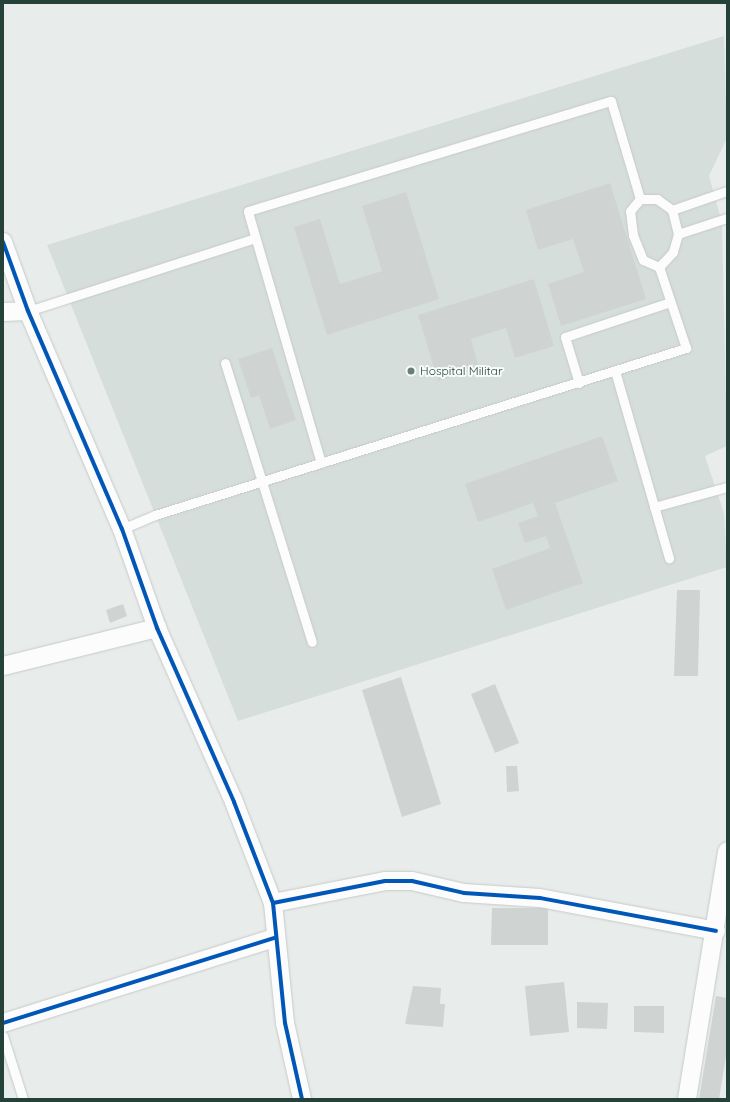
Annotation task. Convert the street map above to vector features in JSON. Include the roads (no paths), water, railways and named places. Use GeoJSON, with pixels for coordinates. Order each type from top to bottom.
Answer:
{"type":"FeatureCollection","features":[{"type":"Feature","properties":{"kind":"street"},"geometry":{"type":"LineString","coordinates":[[3,242],[28,311],[122,529],[157,628],[231,795],[273,903],[285,1023],[302,1099]]}},
{"type":"Feature","properties":{"kind":"street"},"geometry":{"type":"LineString","coordinates":[[3,312],[28,311]]}},
{"type":"Feature","properties":{"kind":"street"},"geometry":{"type":"LineString","coordinates":[[3,666],[157,628]]}},
{"type":"Feature","properties":{"kind":"street"},"geometry":{"type":"LineString","coordinates":[[687,1099],[716,931],[727,851]]}},
{"type":"Feature","properties":{"kind":"street"},"geometry":{"type":"LineString","coordinates":[[273,903],[385,881],[412,881],[464,892],[540,898],[716,931]]}},
{"type":"Feature","properties":{"kind":"street"},"geometry":{"type":"LineString","coordinates":[[3,1023],[276,938]]}},
{"type":"Feature","properties":{"kind":"lane"},"geometry":{"type":"LineString","coordinates":[[321,463],[248,211],[611,101],[640,199]]}},
{"type":"Feature","properties":{"kind":"lane"},"geometry":{"type":"LineString","coordinates":[[672,210],[727,191]]}},
{"type":"Feature","properties":{"kind":"lane"},"geometry":{"type":"LineString","coordinates":[[640,199],[657,200],[672,210],[678,234],[673,252],[659,267]]}},
{"type":"Feature","properties":{"kind":"lane"},"geometry":{"type":"LineString","coordinates":[[122,529],[321,463],[579,383],[686,348],[659,267],[643,260],[632,235],[630,212],[640,199]]}},
{"type":"Feature","properties":{"kind":"lane"},"geometry":{"type":"LineString","coordinates":[[678,234],[727,218]]}},
{"type":"Feature","properties":{"kind":"lane"},"geometry":{"type":"LineString","coordinates":[[28,311],[255,238]]}},
{"type":"Feature","properties":{"kind":"lane"},"geometry":{"type":"LineString","coordinates":[[579,383],[565,337],[670,302]]}},
{"type":"Feature","properties":{"kind":"lane"},"geometry":{"type":"LineString","coordinates":[[225,363],[312,642]]}},
{"type":"Feature","properties":{"kind":"lane"},"geometry":{"type":"LineString","coordinates":[[616,371],[669,558]]}},
{"type":"Feature","properties":{"kind":"lane"},"geometry":{"type":"LineString","coordinates":[[654,507],[727,487]]}},
{"type":"Feature","properties":{"kind":"lane"},"geometry":{"type":"LineString","coordinates":[[3,1036],[23,1099]]}},
{"type":"Feature","properties":{"kind":"place","name":"Hospital Militar"},"geometry":{"type":"Point","coordinates":[411,371]}}]}
